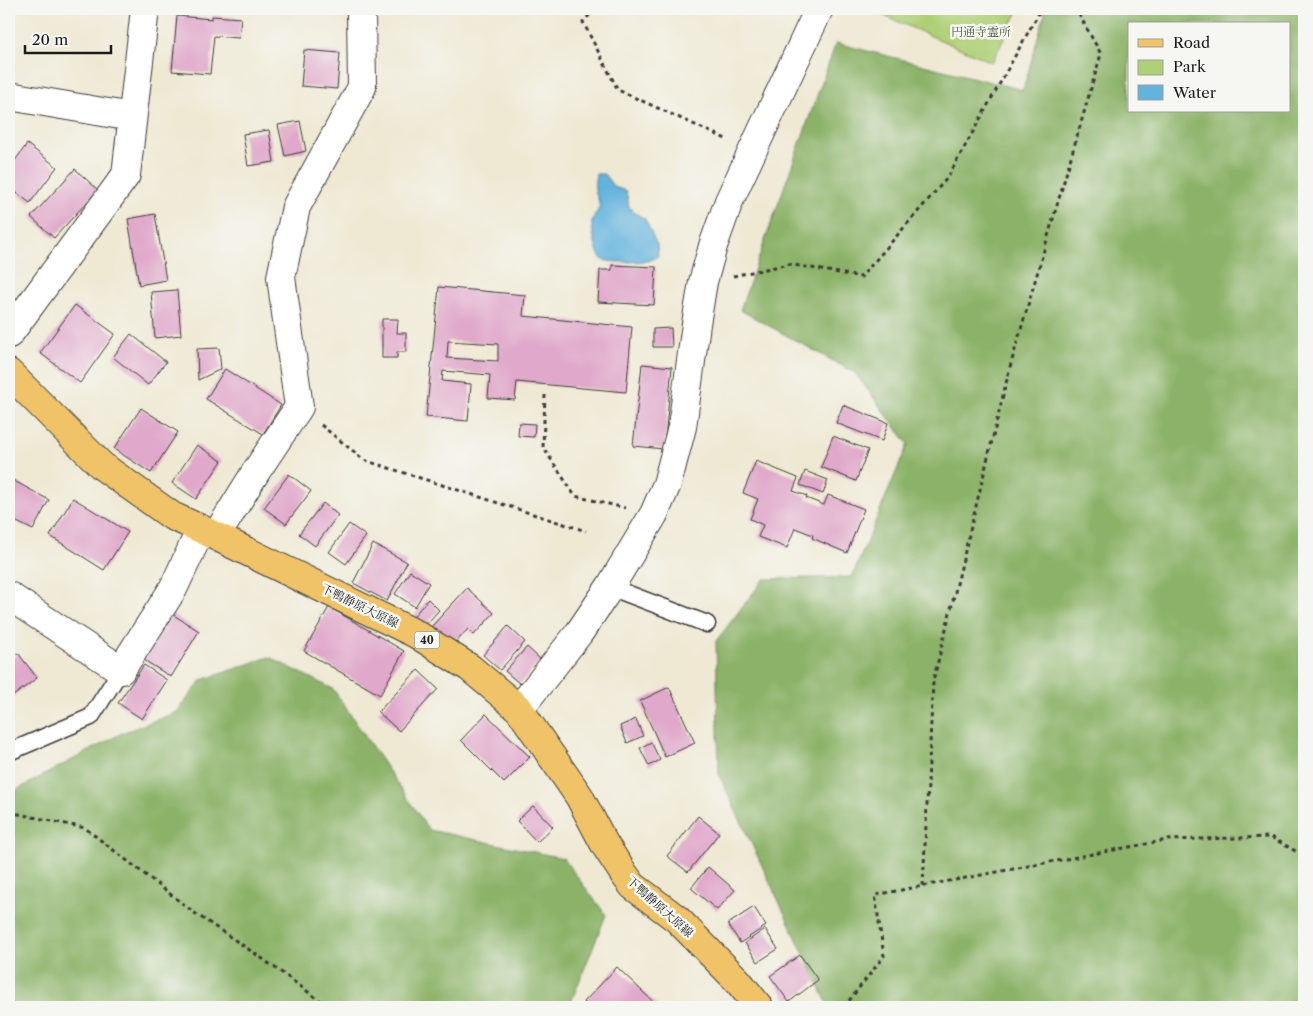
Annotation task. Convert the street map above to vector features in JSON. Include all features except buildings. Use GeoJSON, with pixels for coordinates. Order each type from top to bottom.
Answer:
{"type":"FeatureCollection","features":[{"type":"Feature","properties":{"kind":"main road","name":"下鴨静原大原線"},"geometry":{"type":"LineString","coordinates":[[9,373],[102,466],[172,516],[416,634],[470,668],[519,708],[579,796],[605,845],[633,886],[677,919],[738,981],[759,1007]]}},
{"type":"Feature","properties":{"kind":"street"},"geometry":{"type":"LineString","coordinates":[[9,334],[126,175],[145,9]]}},
{"type":"Feature","properties":{"kind":"street"},"geometry":{"type":"LineString","coordinates":[[9,596],[120,670],[209,533],[257,470],[299,408],[281,277],[296,208],[362,87],[361,9]]}},
{"type":"Feature","properties":{"kind":"street"},"geometry":{"type":"LineString","coordinates":[[519,708],[579,633],[610,587],[654,514],[667,484],[682,427],[703,282],[713,246],[729,201],[819,9]]}},
{"type":"Feature","properties":{"kind":"street"},"geometry":{"type":"LineString","coordinates":[[9,96],[132,117]]}},
{"type":"Feature","properties":{"kind":"lane"},"geometry":{"type":"LineString","coordinates":[[610,587],[706,624]]}},
{"type":"Feature","properties":{"kind":"lane"},"geometry":{"type":"LineString","coordinates":[[9,752],[91,717],[120,670]]}},
{"type":"Feature","properties":{"kind":"path"},"geometry":{"type":"LineString","coordinates":[[595,9],[584,22],[618,90],[752,151]]}},
{"type":"Feature","properties":{"kind":"path"},"geometry":{"type":"LineString","coordinates":[[703,282],[789,264],[861,277],[948,177],[1041,9]]}},
{"type":"Feature","properties":{"kind":"path"},"geometry":{"type":"LineString","coordinates":[[923,886],[933,682],[1010,367],[1101,54],[1076,9]]}},
{"type":"Feature","properties":{"kind":"path"},"geometry":{"type":"LineString","coordinates":[[545,395],[543,447],[576,496],[654,514]]}},
{"type":"Feature","properties":{"kind":"path"},"geometry":{"type":"LineString","coordinates":[[299,408],[364,460],[586,531]]}},
{"type":"Feature","properties":{"kind":"path"},"geometry":{"type":"LineString","coordinates":[[9,812],[86,828],[196,914],[329,1007]]}},
{"type":"Feature","properties":{"kind":"path"},"geometry":{"type":"LineString","coordinates":[[844,1007],[884,956],[875,895],[1167,840],[1271,837],[1304,856]]}},
{"type":"Feature","properties":{"kind":"green space","name":"円通寺霊所"},"geometry":{"type":"Polygon","coordinates":[[[880,9],[1019,9],[992,62],[882,15],[880,9]]]}},
{"type":"Feature","properties":{"kind":"green space"},"geometry":{"type":"Polygon","coordinates":[[[1046,9],[1304,9],[1304,1007],[829,1007],[719,775],[716,641],[764,579],[852,577],[908,444],[855,373],[740,310],[836,43],[1023,90],[1046,9]]]}},
{"type":"Feature","properties":{"kind":"green space"},"geometry":{"type":"Polygon","coordinates":[[[269,657],[333,689],[429,830],[563,858],[606,915],[570,1007],[9,1007],[9,794],[122,733],[177,712],[202,680],[269,657]]]}},
{"type":"Feature","properties":{"kind":"water"},"geometry":{"type":"Polygon","coordinates":[[[596,174],[604,174],[614,187],[626,191],[629,207],[645,219],[657,245],[658,256],[647,261],[628,262],[607,261],[600,257],[592,225],[599,206],[595,192],[596,174]]]}}]}
